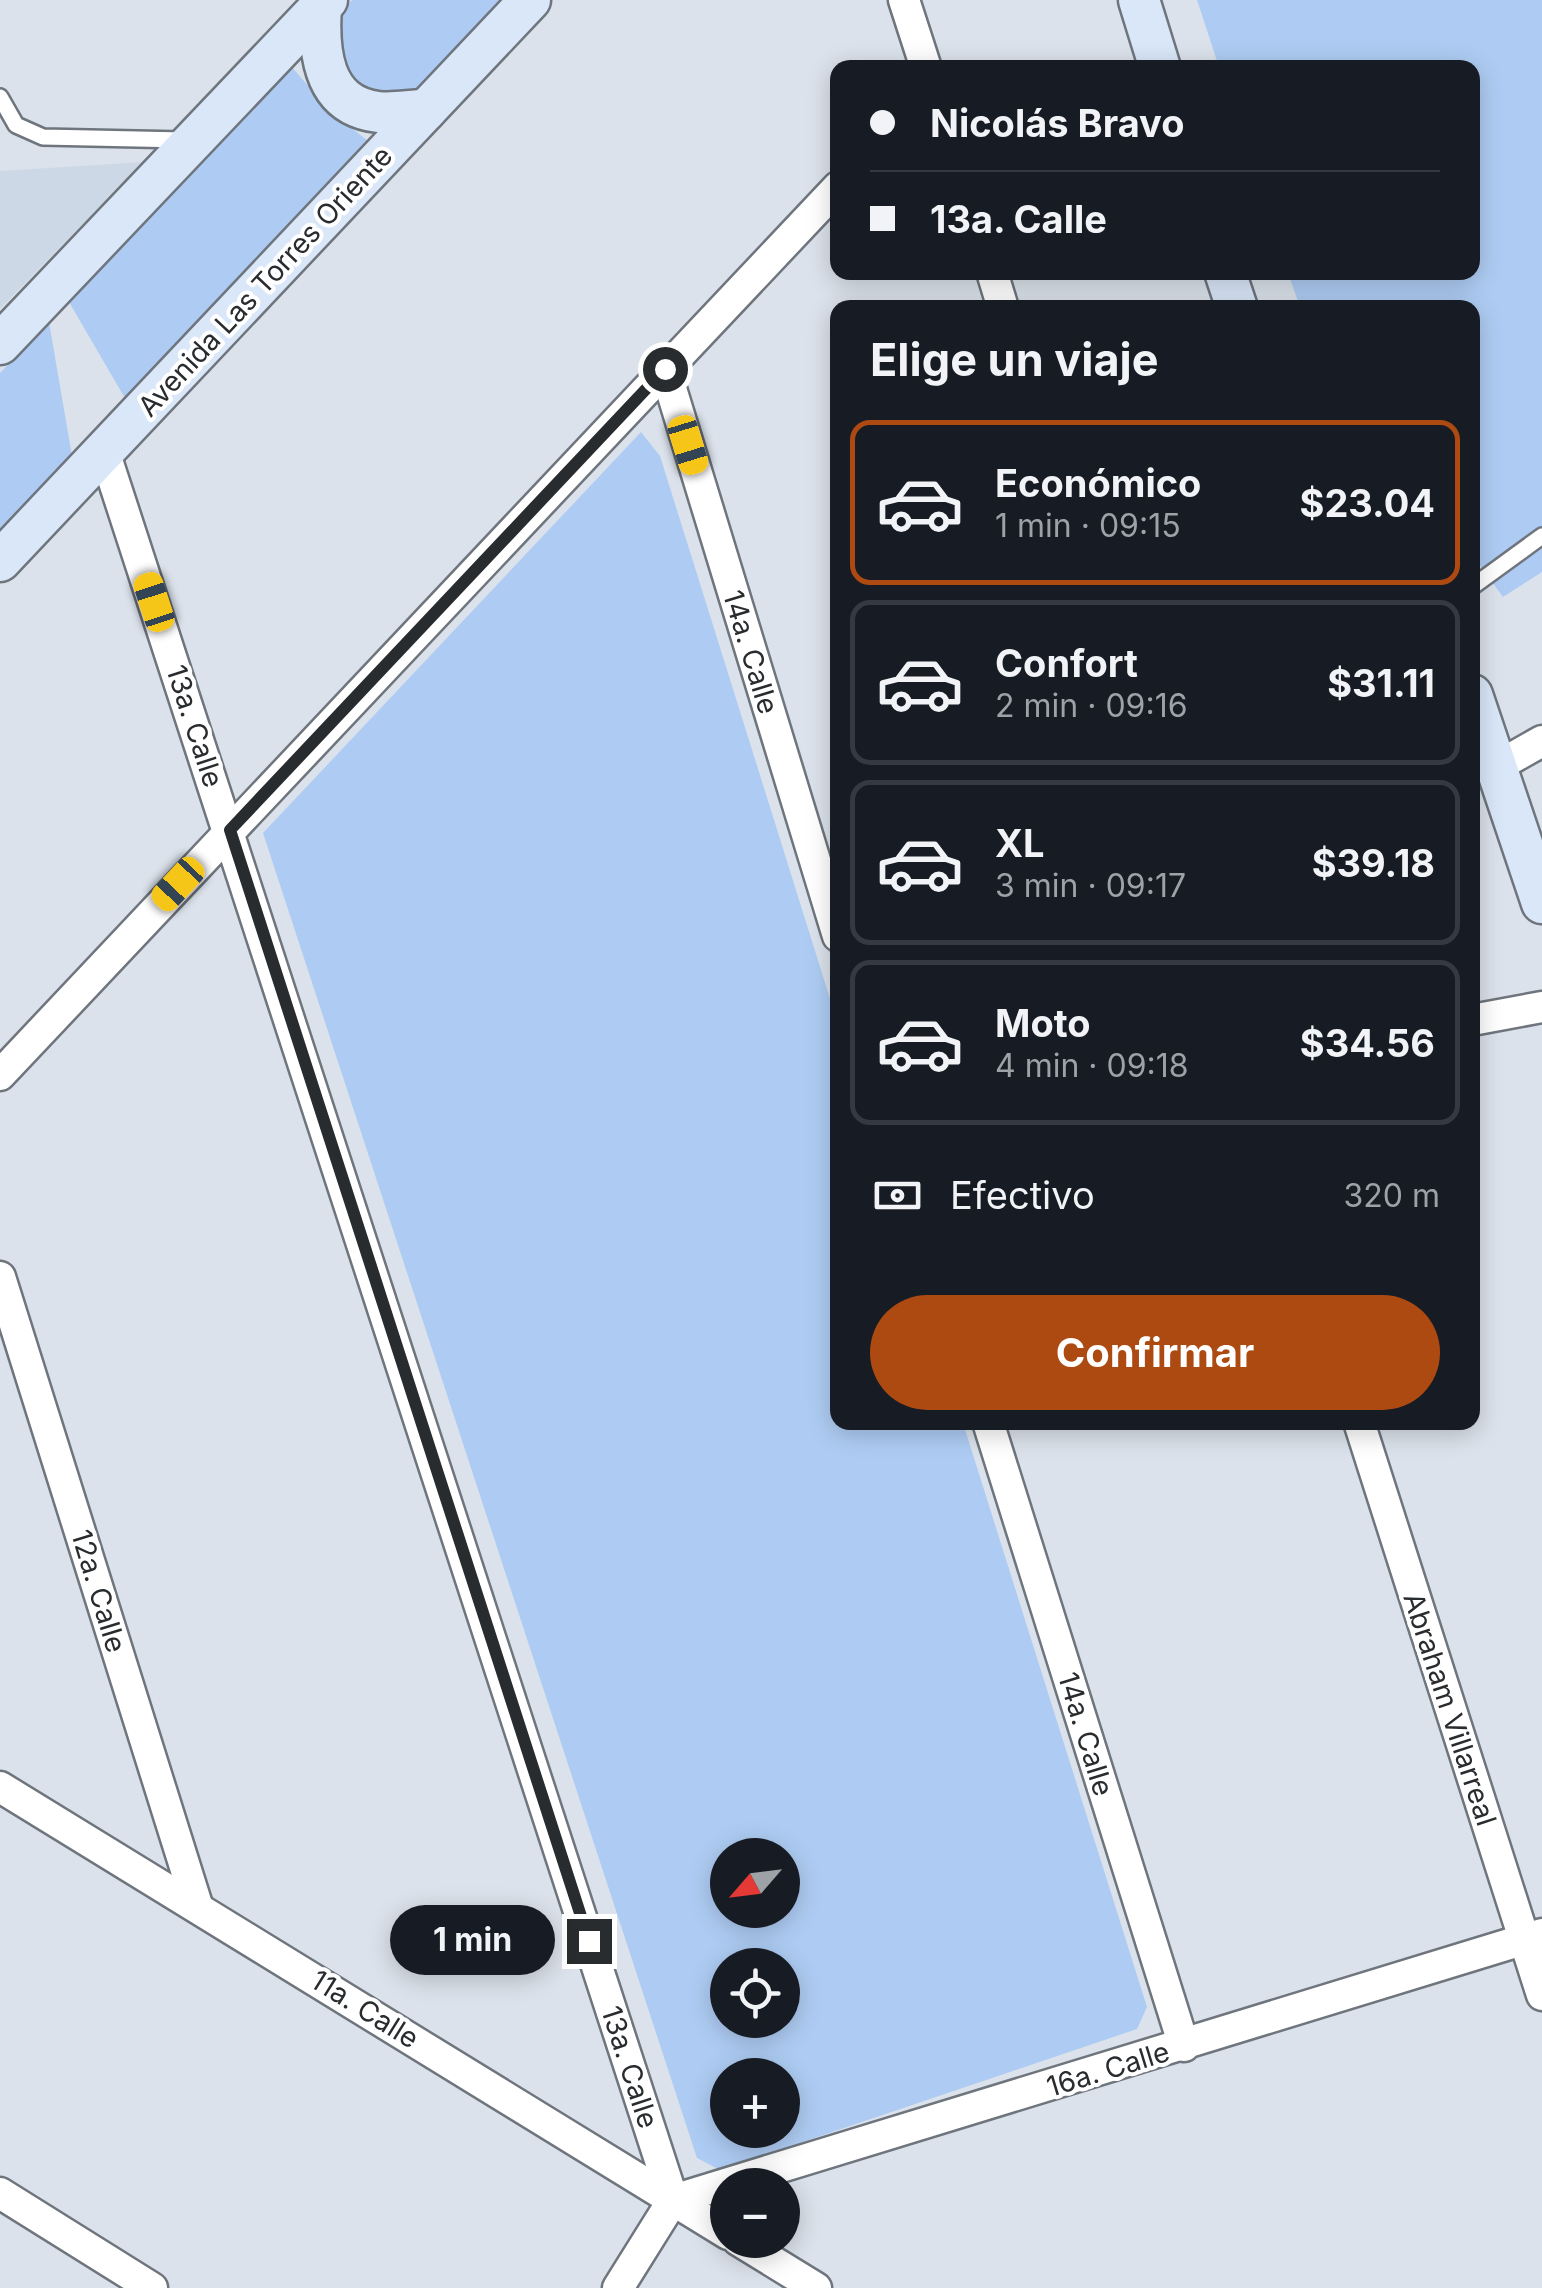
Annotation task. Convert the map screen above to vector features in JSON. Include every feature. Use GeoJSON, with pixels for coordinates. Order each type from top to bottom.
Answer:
{"type":"FeatureCollection","features":[{"type":"Feature","properties":{"kind":"street","name":"Avenida Las Torres Oriente"},"geometry":{"type":"LineString","coordinates":[[0,562],[530,0]]}},
{"type":"Feature","properties":{"kind":"street"},"geometry":{"type":"LineString","coordinates":[[904,0],[923,60]]}},
{"type":"Feature","properties":{"kind":"street"},"geometry":{"type":"LineString","coordinates":[[1139,0],[1158,60]]}},
{"type":"Feature","properties":{"kind":"street"},"geometry":{"type":"LineString","coordinates":[[324,3],[318,50],[327,76],[350,101],[376,112],[426,110]]}},
{"type":"Feature","properties":{"kind":"street"},"geometry":{"type":"LineString","coordinates":[[0,344],[324,3]]}},
{"type":"Feature","properties":{"kind":"street"},"geometry":{"type":"LineString","coordinates":[[0,1075],[830,195]]}},
{"type":"Feature","properties":{"kind":"street","name":"14a. Calle"},"geometry":{"type":"LineString","coordinates":[[665,369],[830,910]]}},
{"type":"Feature","properties":{"kind":"street","name":"13a. Calle"},"geometry":{"type":"LineString","coordinates":[[104,451],[673,2200]]}},
{"type":"Feature","properties":{"kind":"street"},"geometry":{"type":"LineString","coordinates":[[1480,717],[1542,904]]}},
{"type":"Feature","properties":{"kind":"street"},"geometry":{"type":"LineString","coordinates":[[1498,766],[1542,741]]}},
{"type":"Feature","properties":{"kind":"street"},"geometry":{"type":"LineString","coordinates":[[1480,1019],[1542,1007]]}},
{"type":"Feature","properties":{"kind":"street","name":"12a. Calle"},"geometry":{"type":"LineString","coordinates":[[0,1277],[197,1905]]}},
{"type":"Feature","properties":{"kind":"street","name":"14a. Calle"},"geometry":{"type":"LineString","coordinates":[[991,1430],[1184,2046]]}},
{"type":"Feature","properties":{"kind":"street","name":"Abraham Villarreal"},"geometry":{"type":"LineString","coordinates":[[1362,1430],[1533,1937],[1542,1995]]}},
{"type":"Feature","properties":{"kind":"street","name":"11a. Calle"},"geometry":{"type":"LineString","coordinates":[[0,1787],[710,2223]]}},
{"type":"Feature","properties":{"kind":"street","name":"16a. Calle"},"geometry":{"type":"LineString","coordinates":[[673,2200],[1533,1937]]}},
{"type":"Feature","properties":{"kind":"street"},"geometry":{"type":"LineString","coordinates":[[0,2194],[152,2288]]}},
{"type":"Feature","properties":{"kind":"street"},"geometry":{"type":"LineString","coordinates":[[618,2288],[673,2200]]}},
{"type":"Feature","properties":{"kind":"street"},"geometry":{"type":"LineString","coordinates":[[767,2258],[816,2288]]}},
{"type":"Feature","properties":{"kind":"lane"},"geometry":{"type":"LineString","coordinates":[[0,97],[16,125],[43,136],[193,141]]}},
{"type":"Feature","properties":{"kind":"lane"},"geometry":{"type":"LineString","coordinates":[[1480,581],[1542,536]]}},
{"type":"Feature","properties":{"kind":"shaded area"},"geometry":{"type":"Polygon","coordinates":[[[352,0],[504,0],[415,95],[394,96],[375,92],[340,70],[335,19],[352,0]]]}},
{"type":"Feature","properties":{"kind":"shaded area"},"geometry":{"type":"Polygon","coordinates":[[[1197,0],[1542,0],[1542,572],[1503,597],[1480,566],[1480,300],[1298,300],[1290,280],[1480,280],[1480,60],[1217,60],[1197,0]]]}},
{"type":"Feature","properties":{"kind":"shaded area"},"geometry":{"type":"Polygon","coordinates":[[[291,66],[330,111],[368,141],[126,400],[69,302],[291,66]]]}},
{"type":"Feature","properties":{"kind":"shaded area"},"geometry":{"type":"Polygon","coordinates":[[[143,162],[0,309],[0,171],[143,162]]]}},
{"type":"Feature","properties":{"kind":"shaded area"},"geometry":{"type":"Polygon","coordinates":[[[49,322],[72,456],[0,531],[0,373],[49,322]]]}},
{"type":"Feature","properties":{"kind":"shaded area"},"geometry":{"type":"Polygon","coordinates":[[[641,432],[660,456],[830,999],[830,1430],[965,1430],[1147,2007],[1137,2029],[800,2143],[800,2058],[710,2058],[710,2148],[785,2148],[716,2168],[697,2158],[263,833],[641,432]]]}},
{"type":"Feature","properties":{"kind":"route"},"geometry":{"type":"LineString","coordinates":[[589,1941],[230,830],[665,369]]}}]}
